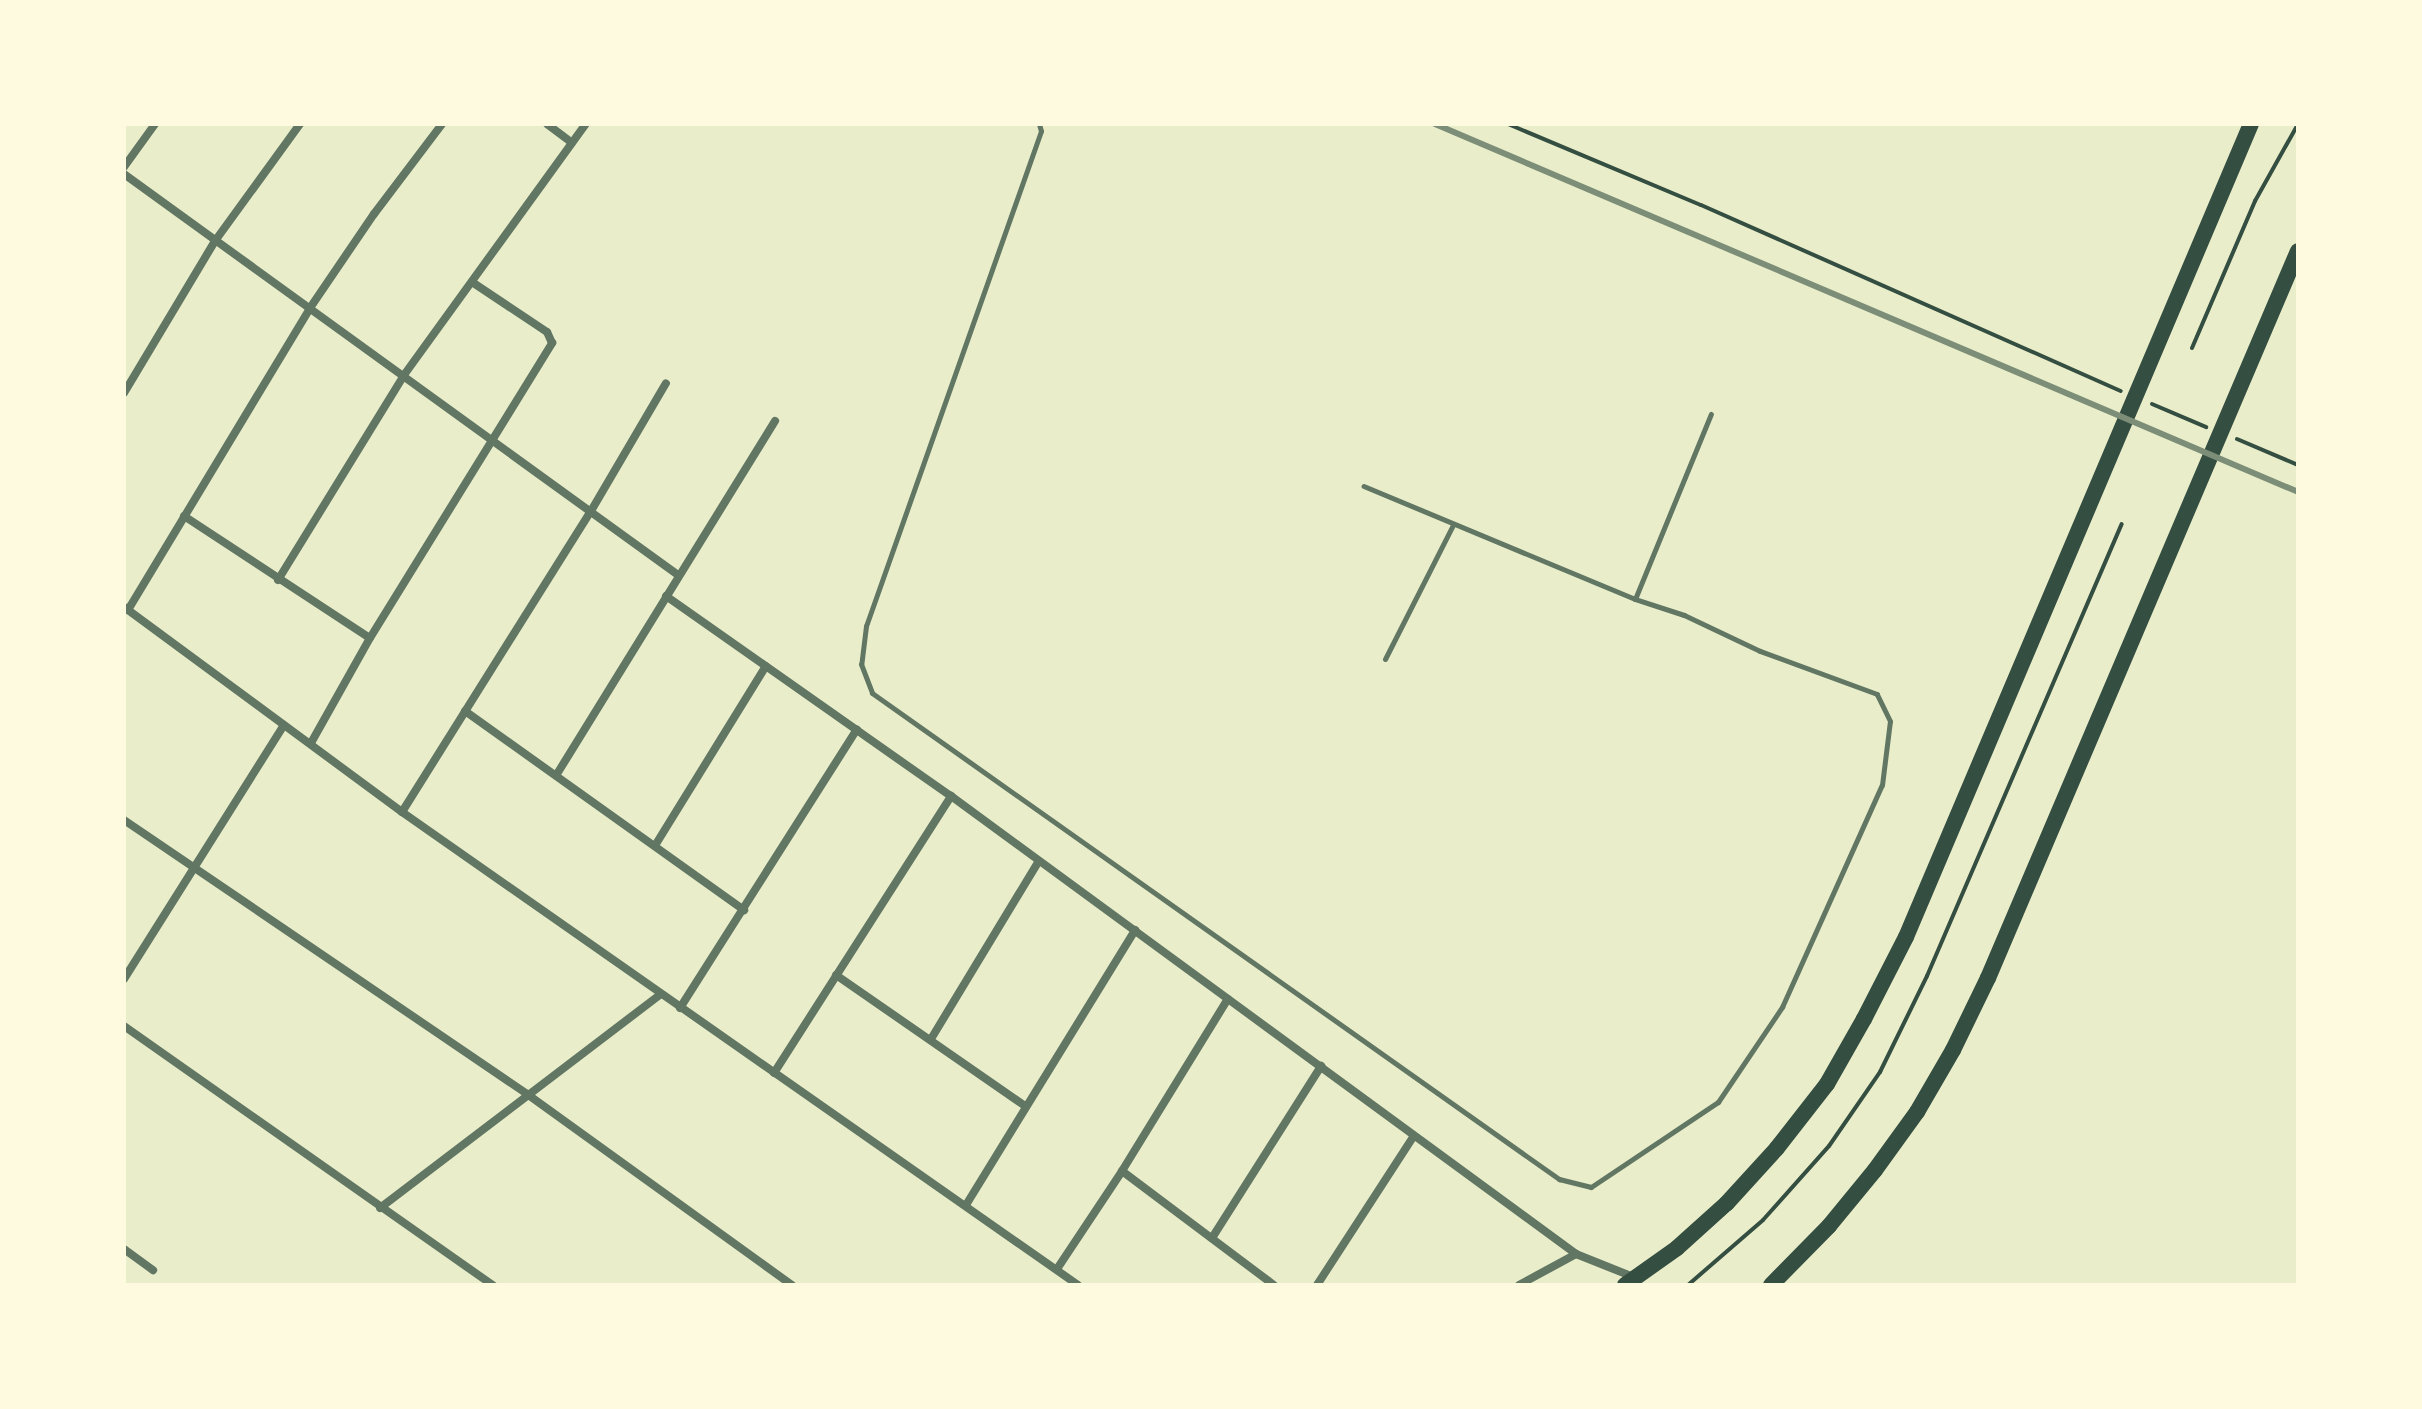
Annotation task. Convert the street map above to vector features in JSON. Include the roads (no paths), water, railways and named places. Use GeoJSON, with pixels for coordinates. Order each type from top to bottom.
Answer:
{"type":"FeatureCollection","features":[{"type":"Feature","properties":{"kind":"highway"},"geometry":{"type":"LineString","coordinates":[[1631,1282],[1677,1248],[1727,1203],[1777,1148],[1842,1058],[1906,937],[2251,124]]}},
{"type":"Feature","properties":{"kind":"highway"},"geometry":{"type":"LineString","coordinates":[[1771,1285],[1829,1226],[1875,1170],[1917,1112],[1953,1050],[1988,978],[2298,251]]}},
{"type":"Feature","properties":{"kind":"street"},"geometry":{"type":"LineString","coordinates":[[124,167],[155,124]]}},
{"type":"Feature","properties":{"kind":"street"},"geometry":{"type":"LineString","coordinates":[[124,393],[215,241],[300,124]]}},
{"type":"Feature","properties":{"kind":"street"},"geometry":{"type":"LineString","coordinates":[[442,124],[374,214],[310,308],[126,609],[402,812],[1078,1285]]}},
{"type":"Feature","properties":{"kind":"street"},"geometry":{"type":"LineString","coordinates":[[547,124],[572,143]]}},
{"type":"Feature","properties":{"kind":"street"},"geometry":{"type":"LineString","coordinates":[[278,580],[404,375],[586,124]]}},
{"type":"Feature","properties":{"kind":"street"},"geometry":{"type":"LineString","coordinates":[[124,174],[678,575]]}},
{"type":"Feature","properties":{"kind":"street"},"geometry":{"type":"LineString","coordinates":[[311,743],[370,638],[495,441],[552,343],[547,332],[472,282]]}},
{"type":"Feature","properties":{"kind":"street"},"geometry":{"type":"LineString","coordinates":[[402,812],[591,511],[666,383]]}},
{"type":"Feature","properties":{"kind":"street"},"geometry":{"type":"LineString","coordinates":[[557,774],[775,421]]}},
{"type":"Feature","properties":{"kind":"street"},"geometry":{"type":"LineString","coordinates":[[184,516],[370,638]]}},
{"type":"Feature","properties":{"kind":"street"},"geometry":{"type":"LineString","coordinates":[[666,596],[951,796],[1576,1254],[1631,1282]]}},
{"type":"Feature","properties":{"kind":"street"},"geometry":{"type":"LineString","coordinates":[[656,844],[766,666]]}},
{"type":"Feature","properties":{"kind":"street"},"geometry":{"type":"LineString","coordinates":[[465,711],[656,844],[744,910]]}},
{"type":"Feature","properties":{"kind":"street"},"geometry":{"type":"LineString","coordinates":[[124,979],[284,725]]}},
{"type":"Feature","properties":{"kind":"street"},"geometry":{"type":"LineString","coordinates":[[680,1008],[857,729]]}},
{"type":"Feature","properties":{"kind":"street"},"geometry":{"type":"LineString","coordinates":[[774,1073],[951,796]]}},
{"type":"Feature","properties":{"kind":"street"},"geometry":{"type":"LineString","coordinates":[[124,820],[527,1094],[792,1285]]}},
{"type":"Feature","properties":{"kind":"street"},"geometry":{"type":"LineString","coordinates":[[931,1039],[1039,861]]}},
{"type":"Feature","properties":{"kind":"street"},"geometry":{"type":"LineString","coordinates":[[966,1205],[1135,930]]}},
{"type":"Feature","properties":{"kind":"street"},"geometry":{"type":"LineString","coordinates":[[836,975],[1025,1106]]}},
{"type":"Feature","properties":{"kind":"street"},"geometry":{"type":"LineString","coordinates":[[380,1208],[661,994]]}},
{"type":"Feature","properties":{"kind":"street"},"geometry":{"type":"LineString","coordinates":[[1057,1269],[1122,1171],[1228,999]]}},
{"type":"Feature","properties":{"kind":"street"},"geometry":{"type":"LineString","coordinates":[[124,1026],[493,1285]]}},
{"type":"Feature","properties":{"kind":"street"},"geometry":{"type":"LineString","coordinates":[[1212,1238],[1321,1066]]}},
{"type":"Feature","properties":{"kind":"street"},"geometry":{"type":"LineString","coordinates":[[1317,1285],[1413,1137]]}},
{"type":"Feature","properties":{"kind":"street"},"geometry":{"type":"LineString","coordinates":[[1122,1171],[1274,1285]]}},
{"type":"Feature","properties":{"kind":"street"},"geometry":{"type":"LineString","coordinates":[[124,1249],[153,1270]]}},
{"type":"Feature","properties":{"kind":"street"},"geometry":{"type":"LineString","coordinates":[[1519,1285],[1576,1254]]}},
{"type":"Feature","properties":{"kind":"lane"},"geometry":{"type":"LineString","coordinates":[[1039,124],[1041,131],[866,626],[861,664],[872,693],[1559,1179],[1591,1187],[1718,1102],[1782,1007],[1882,785],[1890,721],[1877,694],[1760,651],[1684,615],[1635,599],[1364,486]]}},
{"type":"Feature","properties":{"kind":"lane"},"geometry":{"type":"LineString","coordinates":[[1635,599],[1711,414]]}},
{"type":"Feature","properties":{"kind":"lane"},"geometry":{"type":"LineString","coordinates":[[1385,659],[1453,525]]}},
{"type":"Feature","properties":{"kind":"railway"},"geometry":{"type":"LineString","coordinates":[[1435,124],[2298,492]]}}]}
